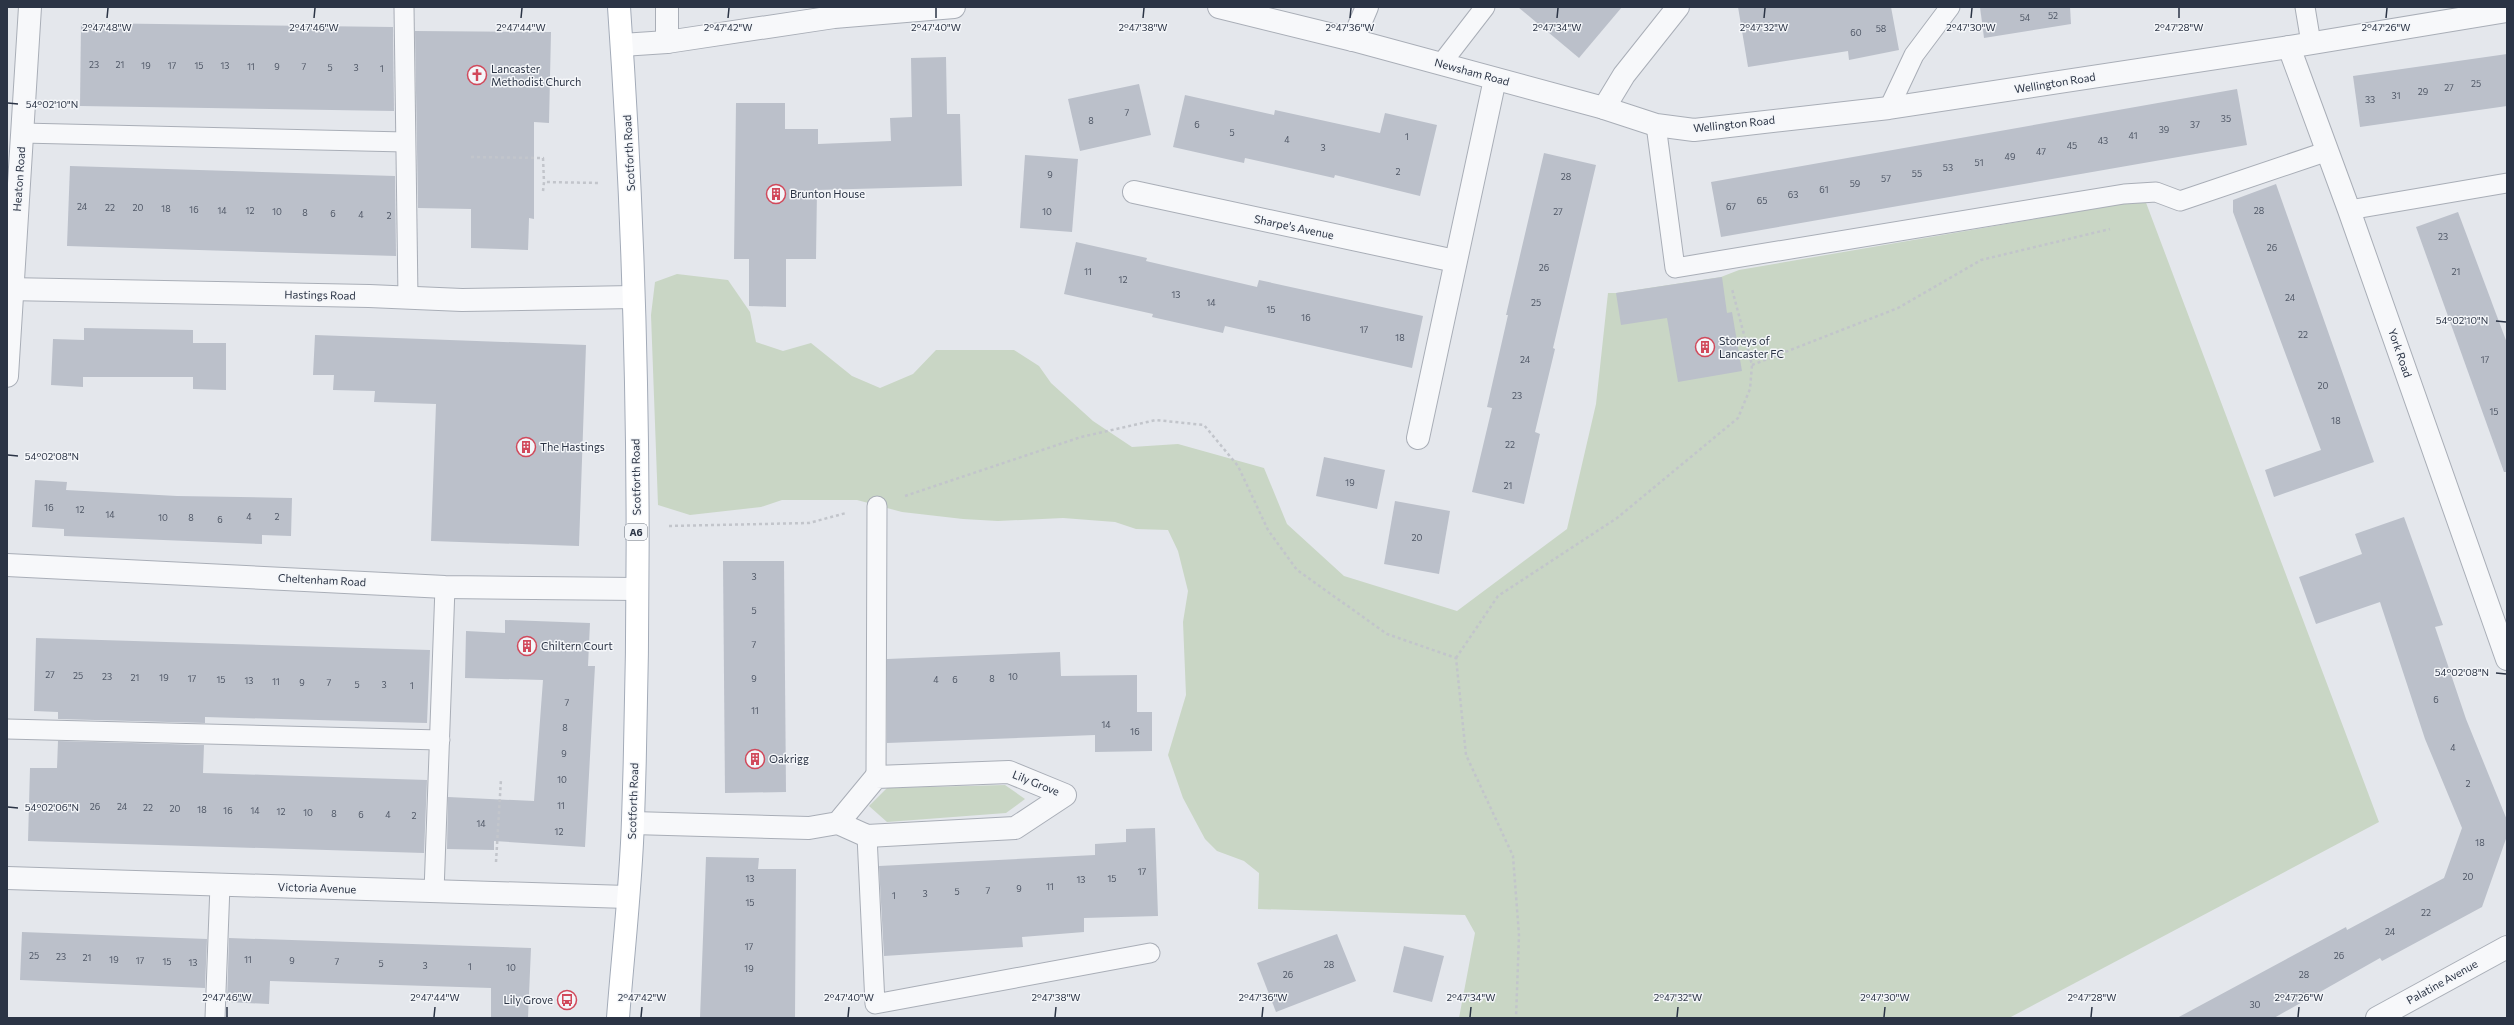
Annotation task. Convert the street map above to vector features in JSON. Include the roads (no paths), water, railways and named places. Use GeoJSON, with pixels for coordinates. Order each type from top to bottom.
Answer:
{"type":"FeatureCollection","features":[{"type":"Feature","properties":{"kind":"main road","name":"Scotforth Road"},"geometry":{"type":"LineString","coordinates":[[618,1018],[633,822],[637,589],[631,184],[619,7]]}},
{"type":"Feature","properties":{"kind":"street","name":"Heaton Road"},"geometry":{"type":"LineString","coordinates":[[7,376],[10,289],[30,7]]}},
{"type":"Feature","properties":{"kind":"street"},"geometry":{"type":"LineString","coordinates":[[667,7],[667,42]]}},
{"type":"Feature","properties":{"kind":"street"},"geometry":{"type":"LineString","coordinates":[[622,45],[667,42],[834,17],[954,7]]}},
{"type":"Feature","properties":{"kind":"street","name":"Newsham Road"},"geometry":{"type":"LineString","coordinates":[[1219,7],[1353,40],[1604,108]]}},
{"type":"Feature","properties":{"kind":"street"},"geometry":{"type":"LineString","coordinates":[[1353,40],[1367,7]]}},
{"type":"Feature","properties":{"kind":"street"},"geometry":{"type":"LineString","coordinates":[[1604,108],[1624,75],[1678,7]]}},
{"type":"Feature","properties":{"kind":"street","name":"Wellington Road"},"geometry":{"type":"LineString","coordinates":[[1604,108],[1656,124],[1694,130],[1889,108],[2289,48],[2311,43],[2507,11]]}},
{"type":"Feature","properties":{"kind":"street","name":"York Road"},"geometry":{"type":"LineString","coordinates":[[2289,48],[2328,151],[2507,659]]}},
{"type":"Feature","properties":{"kind":"street"},"geometry":{"type":"LineString","coordinates":[[1418,438],[1495,79]]}},
{"type":"Feature","properties":{"kind":"street","name":"Sharpe's Avenue"},"geometry":{"type":"LineString","coordinates":[[1134,192],[1455,262]]}},
{"type":"Feature","properties":{"kind":"street","name":"Hastings Road"},"geometry":{"type":"LineString","coordinates":[[10,289],[462,300],[633,297]]}},
{"type":"Feature","properties":{"kind":"street","name":"Cheltenham Road"},"geometry":{"type":"LineString","coordinates":[[7,565],[445,587],[637,589]]}},
{"type":"Feature","properties":{"kind":"street","name":"Lily Grove"},"geometry":{"type":"LineString","coordinates":[[838,823],[867,836],[1015,828],[1065,795],[1009,772],[876,777]]}},
{"type":"Feature","properties":{"kind":"street"},"geometry":{"type":"LineString","coordinates":[[633,822],[809,828],[838,823],[876,777]]}},
{"type":"Feature","properties":{"kind":"street","name":"Victoria Avenue"},"geometry":{"type":"LineString","coordinates":[[7,878],[627,897]]}},
{"type":"Feature","properties":{"kind":"street","name":"Palatine Avenue"},"geometry":{"type":"LineString","coordinates":[[2377,1018],[2507,947]]}},
{"type":"Feature","properties":{"kind":"lane"},"geometry":{"type":"LineString","coordinates":[[404,7],[408,298]]}},
{"type":"Feature","properties":{"kind":"lane"},"geometry":{"type":"LineString","coordinates":[[1441,64],[1485,7]]}},
{"type":"Feature","properties":{"kind":"lane"},"geometry":{"type":"LineString","coordinates":[[1889,108],[1914,55],[1950,7]]}},
{"type":"Feature","properties":{"kind":"lane"},"geometry":{"type":"LineString","coordinates":[[2305,7],[2311,43]]}},
{"type":"Feature","properties":{"kind":"lane"},"geometry":{"type":"LineString","coordinates":[[1656,124],[1675,268],[2124,194],[2156,192],[2180,201],[2328,151]]}},
{"type":"Feature","properties":{"kind":"lane"},"geometry":{"type":"LineString","coordinates":[[22,133],[405,142]]}},
{"type":"Feature","properties":{"kind":"lane"},"geometry":{"type":"LineString","coordinates":[[2349,210],[2507,183]]}},
{"type":"Feature","properties":{"kind":"lane"},"geometry":{"type":"LineString","coordinates":[[876,777],[877,506]]}},
{"type":"Feature","properties":{"kind":"lane"},"geometry":{"type":"LineString","coordinates":[[434,892],[440,740],[447,692],[445,587]]}},
{"type":"Feature","properties":{"kind":"lane"},"geometry":{"type":"LineString","coordinates":[[7,729],[440,740]]}},
{"type":"Feature","properties":{"kind":"lane"},"geometry":{"type":"LineString","coordinates":[[867,836],[875,1004],[1150,953]]}},
{"type":"Feature","properties":{"kind":"lane"},"geometry":{"type":"LineString","coordinates":[[215,1018],[220,885]]}},
{"type":"Feature","properties":{"kind":"place","name":"Lancaster Methodist Church"},"geometry":{"type":"Point","coordinates":[477,75]}},
{"type":"Feature","properties":{"kind":"place","name":"Brunton House"},"geometry":{"type":"Point","coordinates":[776,194]}},
{"type":"Feature","properties":{"kind":"place","name":"Storeys of Lancaster FC"},"geometry":{"type":"Point","coordinates":[1705,347]}},
{"type":"Feature","properties":{"kind":"place","name":"The Hastings"},"geometry":{"type":"Point","coordinates":[526,447]}},
{"type":"Feature","properties":{"kind":"place","name":"Chiltern Court"},"geometry":{"type":"Point","coordinates":[527,646]}},
{"type":"Feature","properties":{"kind":"place","name":"Oakrigg"},"geometry":{"type":"Point","coordinates":[755,759]}},
{"type":"Feature","properties":{"kind":"place","name":"Lily Grove"},"geometry":{"type":"Point","coordinates":[567,1000]}}]}
